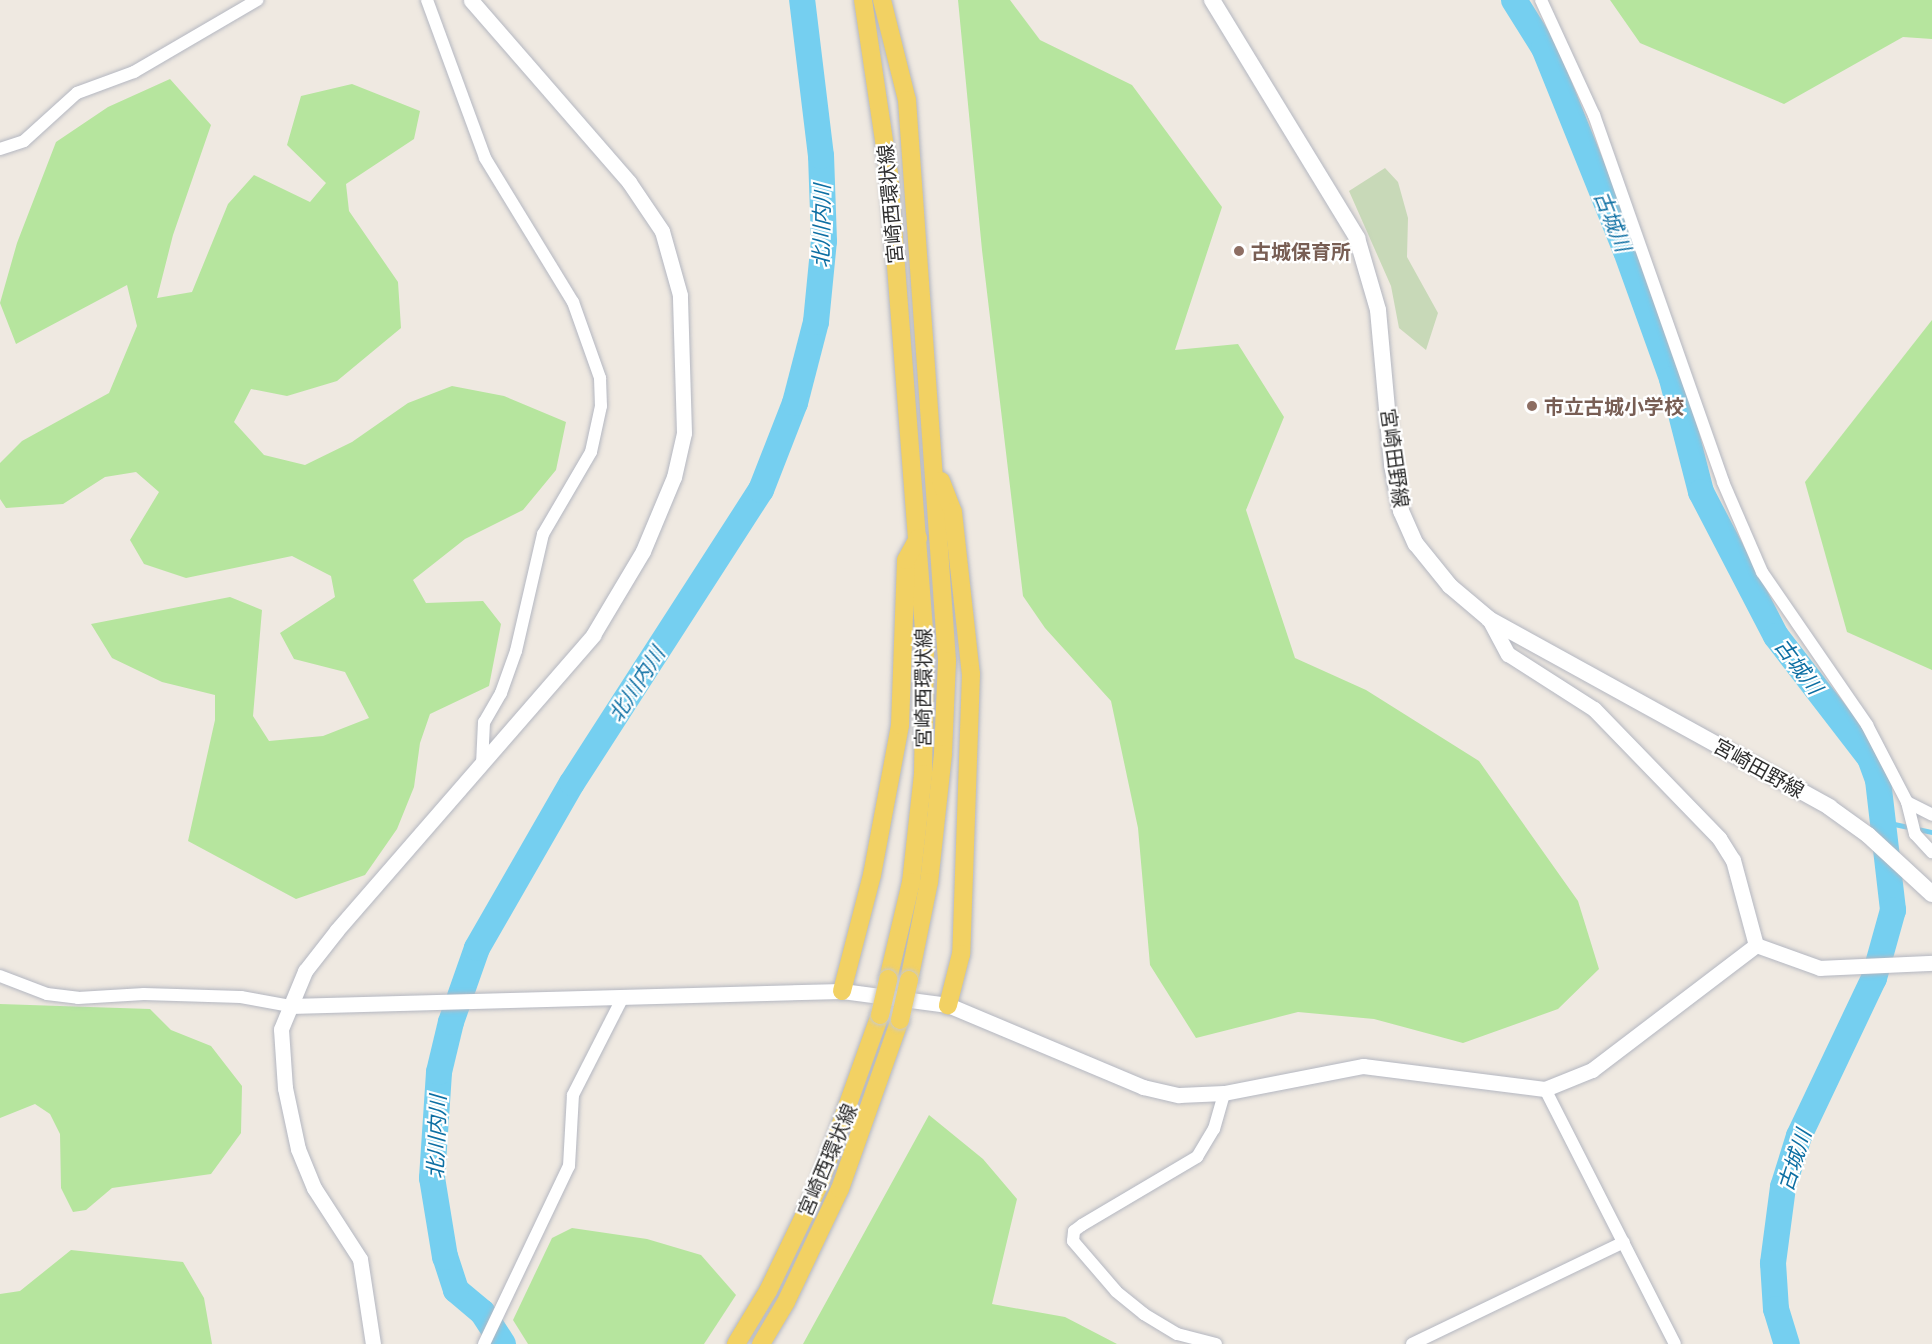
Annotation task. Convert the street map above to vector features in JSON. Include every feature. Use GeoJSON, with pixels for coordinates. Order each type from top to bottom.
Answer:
{"type":"FeatureCollection","features":[{"type":"Feature","properties":{"kind":"main road","name":"宮崎西環状線"},"geometry":{"type":"LineString","coordinates":[[736,1344],[768,1291],[819,1185],[880,1015],[911,882],[923,774],[925,648],[919,537],[889,175],[863,0]]}},
{"type":"Feature","properties":{"kind":"main road","name":"宮崎西環状線"},"geometry":{"type":"LineString","coordinates":[[761,1344],[786,1302],[840,1190],[900,1020],[929,882],[943,742],[947,661],[907,100],[882,0]]}},
{"type":"Feature","properties":{"kind":"main road","name":"宮崎田野線"},"geometry":{"type":"LineString","coordinates":[[1212,0],[1357,238],[1370,272],[1378,310],[1392,465],[1401,511],[1416,544],[1450,586],[1489,619],[1829,807],[1868,835],[1906,867],[1932,894]]}},
{"type":"Feature","properties":{"kind":"main road"},"geometry":{"type":"LineString","coordinates":[[934,466],[953,512],[971,674],[961,954],[948,1005]]}},
{"type":"Feature","properties":{"kind":"main road"},"geometry":{"type":"LineString","coordinates":[[842,992],[872,875],[900,725],[906,560],[919,537]]}},
{"type":"Feature","properties":{"kind":"street"},"geometry":{"type":"LineString","coordinates":[[0,149],[24,141],[77,93],[134,72],[257,0]]}},
{"type":"Feature","properties":{"kind":"street"},"geometry":{"type":"LineString","coordinates":[[427,0],[484,158],[573,302],[600,378],[601,406],[591,452],[543,534],[526,598],[525,622],[501,693],[484,722],[482,765]]}},
{"type":"Feature","properties":{"kind":"street"},"geometry":{"type":"LineString","coordinates":[[373,1344],[360,1259],[314,1188],[298,1149],[285,1088],[281,1029],[305,971],[337,930],[593,635],[643,551],[674,477],[684,433],[680,295],[662,231],[629,182],[471,0]]}},
{"type":"Feature","properties":{"kind":"street"},"geometry":{"type":"LineString","coordinates":[[1541,0],[1594,115],[1723,482],[1762,572],[1868,725],[1907,802],[1915,834],[1932,852]]}},
{"type":"Feature","properties":{"kind":"street"},"geometry":{"type":"LineString","coordinates":[[1489,619],[1508,654],[1594,709],[1719,838],[1733,860],[1756,945]]}},
{"type":"Feature","properties":{"kind":"street"},"geometry":{"type":"LineString","coordinates":[[1907,802],[1932,815]]}},
{"type":"Feature","properties":{"kind":"street"},"geometry":{"type":"LineString","coordinates":[[1756,945],[1820,968],[1901,962],[1932,963]]}},
{"type":"Feature","properties":{"kind":"street"},"geometry":{"type":"LineString","coordinates":[[0,976],[47,994],[78,998],[144,994],[241,997],[290,1006],[433,1005],[842,992],[948,1005],[1143,1087],[1179,1095],[1224,1093],[1363,1066],[1545,1089],[1592,1070],[1756,945]]}},
{"type":"Feature","properties":{"kind":"street"},"geometry":{"type":"LineString","coordinates":[[484,1344],[569,1166],[573,1095],[622,999]]}},
{"type":"Feature","properties":{"kind":"street"},"geometry":{"type":"LineString","coordinates":[[1545,1089],[1675,1344]]}},
{"type":"Feature","properties":{"kind":"street"},"geometry":{"type":"LineString","coordinates":[[1216,1344],[1177,1334],[1144,1314],[1116,1291],[1073,1241],[1074,1232],[1082,1225],[1197,1157],[1214,1129],[1224,1093]]}},
{"type":"Feature","properties":{"kind":"street"},"geometry":{"type":"LineString","coordinates":[[1412,1344],[1624,1242]]}},
{"type":"Feature","properties":{"kind":"green space"},"geometry":{"type":"Polygon","coordinates":[[[958,0],[1010,0],[1040,40],[1132,85],[1222,207],[1175,350],[1238,344],[1284,417],[1246,510],[1295,658],[1366,690],[1479,761],[1578,901],[1599,969],[1558,1009],[1463,1043],[1374,1019],[1298,1012],[1196,1038],[1150,965],[1138,828],[1111,701],[1045,628],[1023,596],[982,250],[958,0]]]}},
{"type":"Feature","properties":{"kind":"green space"},"geometry":{"type":"Polygon","coordinates":[[[1610,0],[1932,0],[1932,39],[1903,37],[1784,104],[1640,43],[1610,0]]]}},
{"type":"Feature","properties":{"kind":"green space"},"geometry":{"type":"Polygon","coordinates":[[[170,79],[211,125],[173,235],[157,298],[192,292],[228,204],[254,175],[310,202],[326,183],[287,145],[301,96],[352,84],[420,111],[414,139],[346,184],[349,211],[398,282],[401,328],[337,381],[287,396],[251,389],[234,422],[264,455],[305,465],[352,442],[408,403],[452,386],[504,396],[566,422],[556,470],[523,510],[465,539],[413,580],[426,603],[483,601],[501,624],[489,686],[430,714],[420,743],[414,787],[397,829],[365,875],[296,899],[188,841],[215,720],[215,695],[162,682],[112,658],[91,624],[230,597],[262,610],[253,716],[269,741],[323,736],[369,718],[345,672],[294,659],[280,633],[335,597],[331,576],[292,556],[186,578],[144,564],[130,540],[159,492],[136,472],[105,477],[63,504],[6,508],[0,499],[0,463],[22,441],[109,393],[137,326],[127,285],[16,344],[0,303],[17,243],[56,142],[108,107],[170,79]]]}},
{"type":"Feature","properties":{"kind":"green space"},"geometry":{"type":"Polygon","coordinates":[[[1385,168],[1398,182],[1408,218],[1407,257],[1438,313],[1426,350],[1399,328],[1391,286],[1349,191],[1385,168]]]}},
{"type":"Feature","properties":{"kind":"green space"},"geometry":{"type":"Polygon","coordinates":[[[1932,320],[1932,670],[1847,632],[1805,482],[1932,320]]]}},
{"type":"Feature","properties":{"kind":"green space"},"geometry":{"type":"Polygon","coordinates":[[[0,1004],[150,1009],[171,1030],[211,1046],[242,1086],[241,1133],[211,1174],[112,1188],[86,1210],[73,1212],[61,1188],[60,1134],[50,1114],[35,1104],[0,1118],[0,1004]]]}},
{"type":"Feature","properties":{"kind":"green space"},"geometry":{"type":"Polygon","coordinates":[[[929,1115],[983,1159],[1017,1199],[992,1304],[1065,1317],[1117,1344],[803,1344],[929,1115]]]}},
{"type":"Feature","properties":{"kind":"green space"},"geometry":{"type":"Polygon","coordinates":[[[572,1228],[647,1239],[701,1255],[736,1295],[704,1344],[528,1344],[513,1320],[552,1238],[572,1228]]]}},
{"type":"Feature","properties":{"kind":"green space"},"geometry":{"type":"Polygon","coordinates":[[[71,1250],[183,1262],[204,1298],[212,1344],[0,1344],[0,1294],[20,1291],[71,1250]]]}},
{"type":"Feature","properties":{"kind":"waterway","name":"北川内川"},"geometry":{"type":"LineString","coordinates":[[503,1344],[482,1312],[456,1290],[445,1257],[432,1178],[439,1072],[451,1022],[477,948],[572,783],[761,490],[795,403],[816,322],[824,241],[821,156],[802,0]]}},
{"type":"Feature","properties":{"kind":"waterway","name":"古城川"},"geometry":{"type":"LineString","coordinates":[[1514,0],[1544,48],[1626,251],[1672,379],[1701,492],[1776,636],[1870,758],[1878,780],[1893,910],[1874,978],[1799,1136],[1783,1187],[1773,1263],[1776,1309],[1787,1344]]}},
{"type":"Feature","properties":{"kind":"waterway"},"geometry":{"type":"LineString","coordinates":[[1885,822],[1932,832]]}},
{"type":"Feature","properties":{"kind":"place","name":"古城保育所"},"geometry":{"type":"Point","coordinates":[1239,251]}},
{"type":"Feature","properties":{"kind":"place","name":"市立古城小学校"},"geometry":{"type":"Point","coordinates":[1532,406]}}]}
